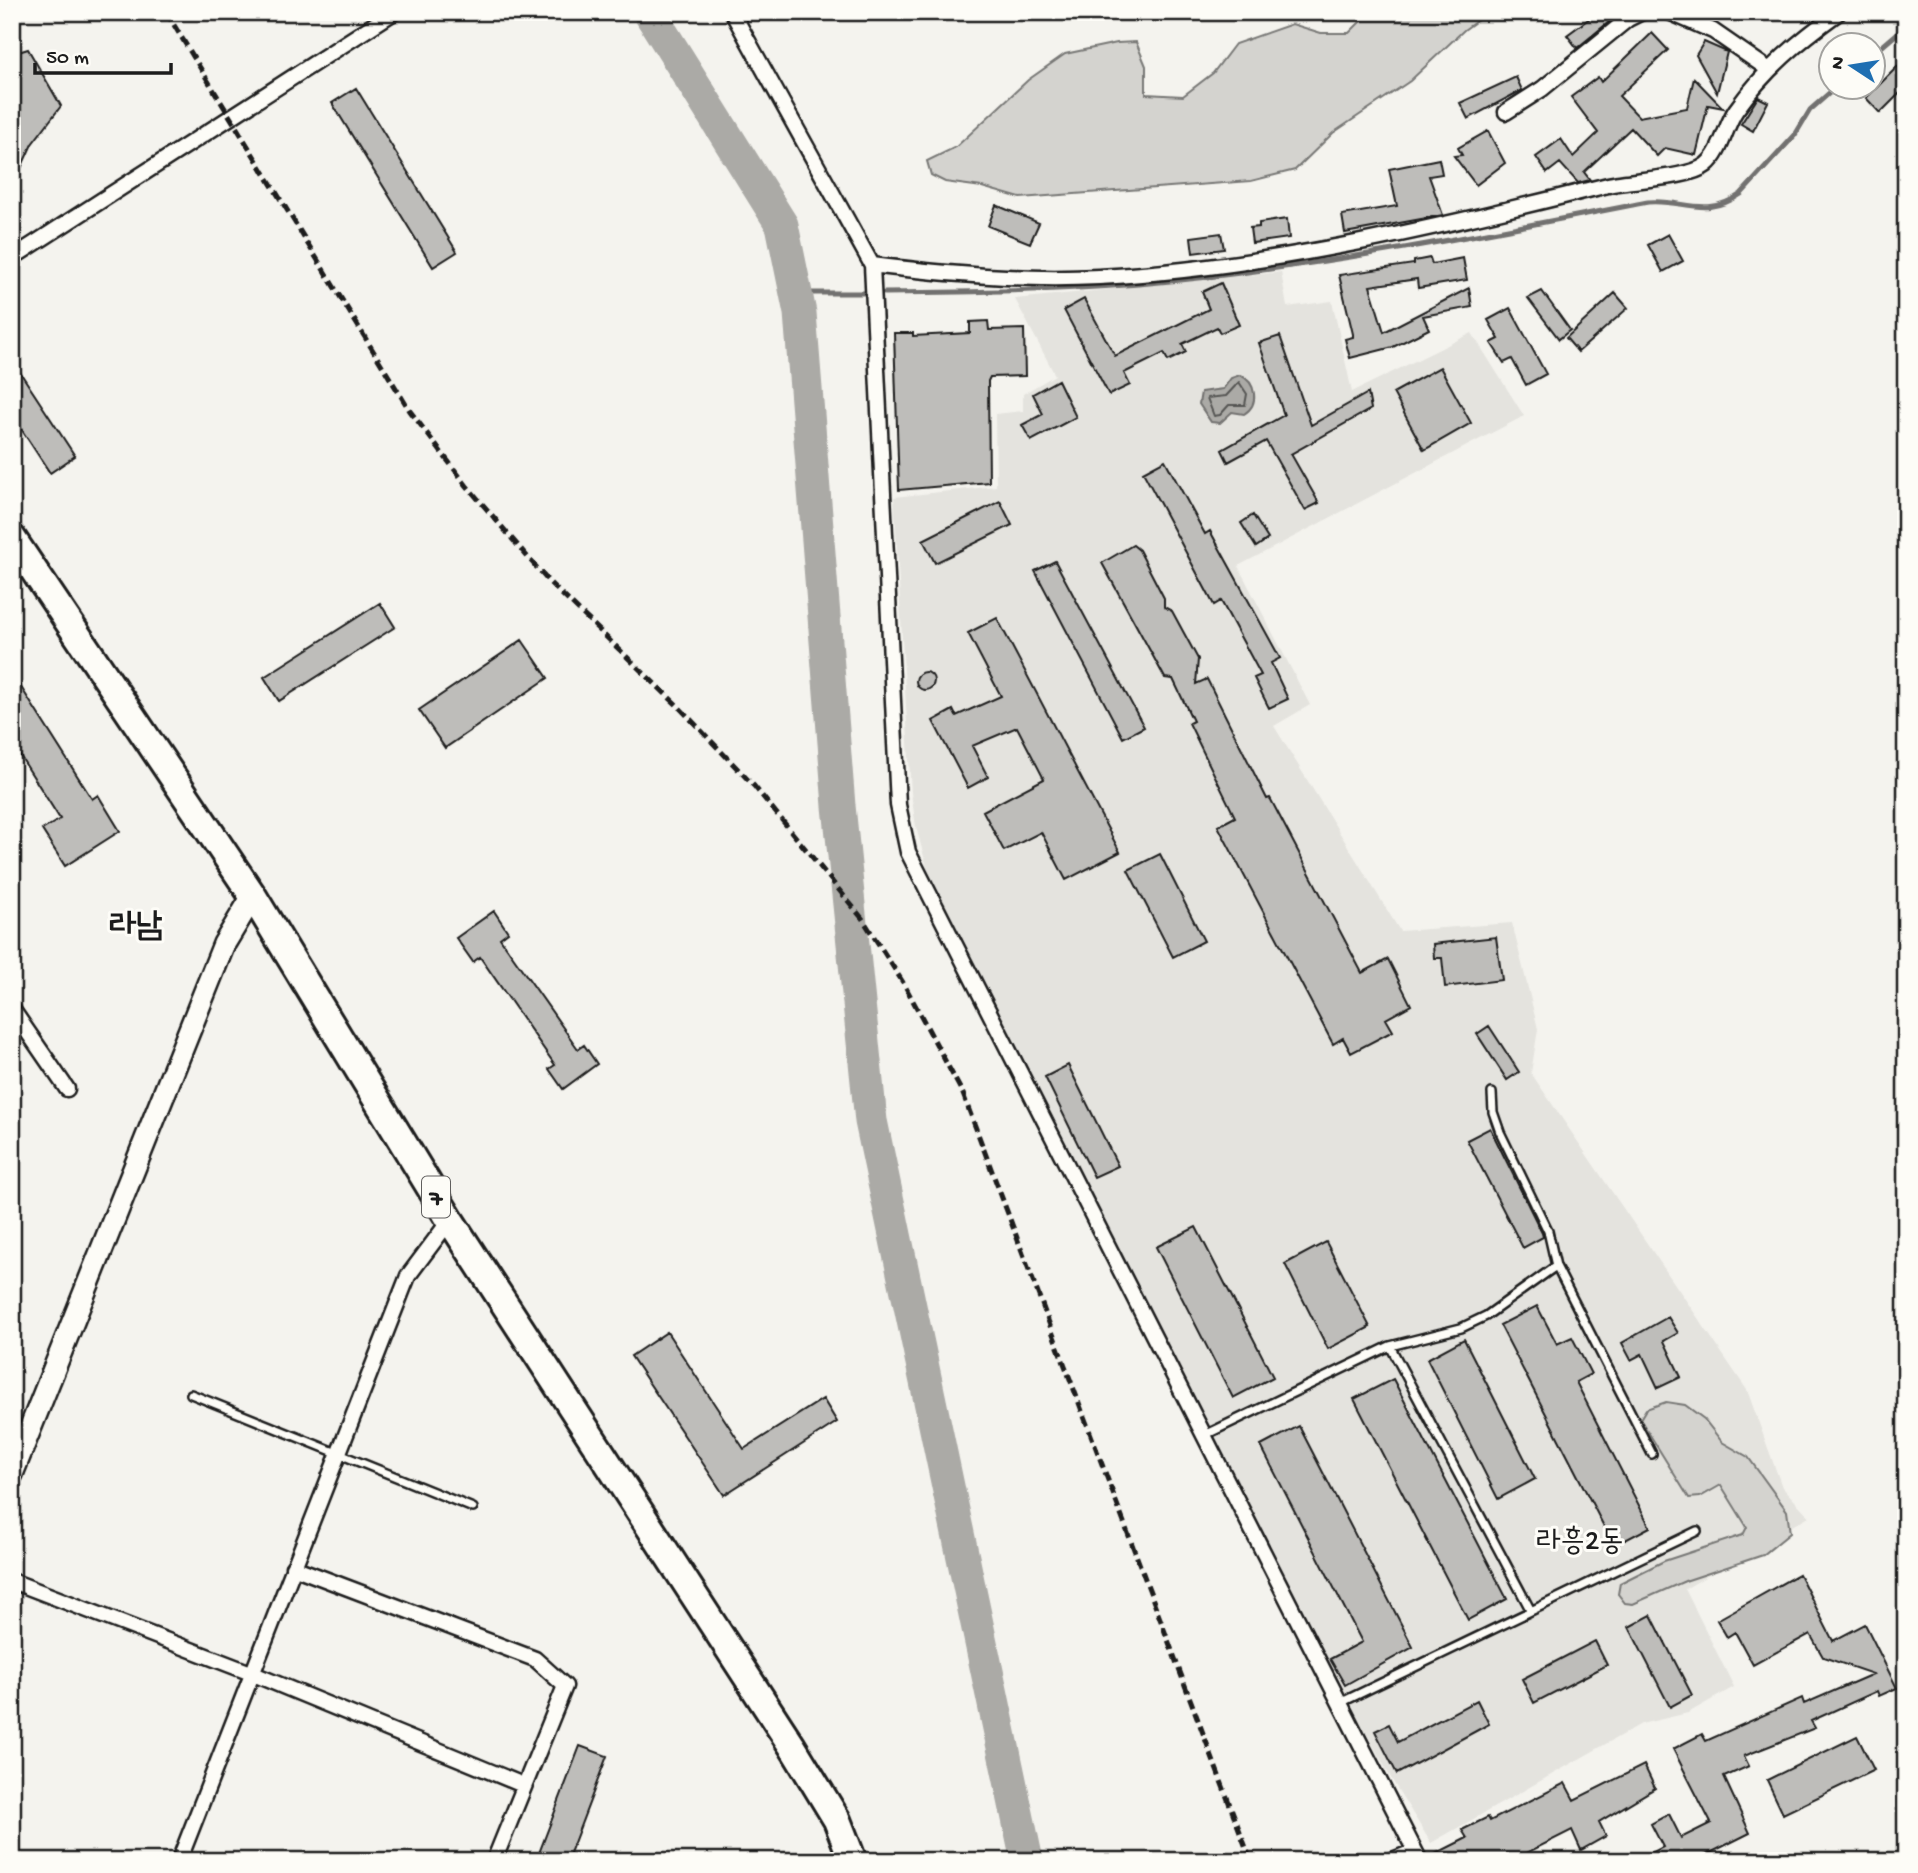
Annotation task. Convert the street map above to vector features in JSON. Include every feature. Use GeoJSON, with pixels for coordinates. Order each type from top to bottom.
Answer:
{"type":"FeatureCollection","features":[{"type":"Feature","properties":{"kind":"highway","name":"7"},"geometry":{"type":"LineString","coordinates":[[12,538],[253,896],[450,1220],[792,1746],[837,1820],[852,1861]]}},
{"type":"Feature","properties":{"kind":"main road"},"geometry":{"type":"LineString","coordinates":[[12,1474],[224,944],[253,896]]}},
{"type":"Feature","properties":{"kind":"street"},"geometry":{"type":"LineString","coordinates":[[12,258],[394,12]]}},
{"type":"Feature","properties":{"kind":"street"},"geometry":{"type":"LineString","coordinates":[[732,12],[872,265],[902,833],[918,873],[1202,1436],[1342,1702],[1418,1856],[1390,1861]]}},
{"type":"Feature","properties":{"kind":"street"},"geometry":{"type":"LineString","coordinates":[[1506,112],[1542,89],[1629,19],[1642,12]]}},
{"type":"Feature","properties":{"kind":"street"},"geometry":{"type":"LineString","coordinates":[[1670,12],[1713,31],[1768,69]]}},
{"type":"Feature","properties":{"kind":"street"},"geometry":{"type":"LineString","coordinates":[[872,265],[949,274],[1096,278],[1244,260],[1434,229],[1610,185],[1705,166],[1713,157],[1732,116],[1768,69],[1839,12]]}},
{"type":"Feature","properties":{"kind":"street"},"geometry":{"type":"LineString","coordinates":[[12,1009],[67,1090]]}},
{"type":"Feature","properties":{"kind":"street"},"geometry":{"type":"LineString","coordinates":[[179,1861],[408,1276],[450,1220]]}},
{"type":"Feature","properties":{"kind":"street"},"geometry":{"type":"LineString","coordinates":[[293,1567],[535,1659],[565,1686],[494,1861]]}},
{"type":"Feature","properties":{"kind":"street"},"geometry":{"type":"LineString","coordinates":[[12,1581],[251,1673],[523,1785]]}},
{"type":"Feature","properties":{"kind":"lane"},"geometry":{"type":"LineString","coordinates":[[1492,1093],[1493,1112],[1500,1132],[1548,1231],[1556,1266],[1652,1454]]}},
{"type":"Feature","properties":{"kind":"lane"},"geometry":{"type":"LineString","coordinates":[[1202,1436],[1390,1346],[1473,1322],[1556,1266]]}},
{"type":"Feature","properties":{"kind":"lane"},"geometry":{"type":"LineString","coordinates":[[1390,1346],[1531,1611]]}},
{"type":"Feature","properties":{"kind":"lane"},"geometry":{"type":"LineString","coordinates":[[191,1394],[473,1508]]}},
{"type":"Feature","properties":{"kind":"lane"},"geometry":{"type":"LineString","coordinates":[[1342,1702],[1697,1531]]}},
{"type":"Feature","properties":{"kind":"shaded area"},"geometry":{"type":"Polygon","coordinates":[[[1370,12],[1489,12],[1464,30],[1410,81],[1333,133],[1295,170],[1251,181],[1020,198],[982,187],[945,182],[931,175],[927,161],[956,147],[1028,80],[1065,54],[1117,43],[1136,42],[1146,66],[1146,94],[1183,96],[1213,73],[1235,44],[1292,24],[1321,33],[1349,33],[1370,12]]]}},
{"type":"Feature","properties":{"kind":"shaded area"},"geometry":{"type":"Polygon","coordinates":[[[1281,272],[1287,307],[1332,301],[1352,392],[1472,333],[1524,416],[1238,566],[1310,705],[1274,726],[1400,931],[1512,923],[1538,1029],[1531,1073],[1747,1390],[1782,1487],[1809,1516],[1685,1589],[1734,1687],[1688,1713],[1641,1724],[1431,1843],[1392,1780],[1325,1658],[928,871],[916,827],[911,793],[894,497],[996,486],[995,414],[1023,411],[1023,394],[1055,375],[1015,299],[1281,272]]]}},
{"type":"Feature","properties":{"kind":"shaded area"},"geometry":{"type":"Polygon","coordinates":[[[1666,1402],[1685,1405],[1704,1419],[1722,1442],[1748,1457],[1787,1511],[1790,1533],[1763,1555],[1685,1581],[1633,1604],[1625,1603],[1618,1594],[1620,1583],[1664,1561],[1743,1535],[1747,1527],[1721,1485],[1700,1497],[1689,1498],[1640,1419],[1646,1409],[1666,1402]]]}},
{"type":"Feature","properties":{"kind":"water"},"geometry":{"type":"Polygon","coordinates":[[[1240,375],[1253,388],[1254,399],[1249,410],[1244,414],[1232,412],[1220,423],[1211,422],[1199,404],[1201,392],[1223,389],[1231,378],[1240,375]]]}},
{"type":"Feature","properties":{"kind":"building"},"geometry":{"type":"Polygon","coordinates":[[[1598,12],[1621,12],[1577,48],[1567,35],[1598,12]]]}},
{"type":"Feature","properties":{"kind":"building"},"geometry":{"type":"Polygon","coordinates":[[[1652,33],[1668,50],[1619,96],[1639,117],[1687,108],[1694,78],[1723,108],[1708,105],[1696,155],[1665,148],[1657,156],[1631,128],[1584,172],[1590,180],[1578,183],[1560,163],[1547,173],[1536,157],[1561,139],[1573,157],[1598,133],[1571,97],[1598,77],[1601,82],[1652,33]]]}},
{"type":"Feature","properties":{"kind":"building"},"geometry":{"type":"Polygon","coordinates":[[[1704,42],[1727,52],[1717,93],[1696,55],[1704,42]]]}},
{"type":"Feature","properties":{"kind":"building"},"geometry":{"type":"Polygon","coordinates":[[[28,49],[61,106],[32,144],[12,188],[12,54],[28,49]]]}},
{"type":"Feature","properties":{"kind":"building"},"geometry":{"type":"Polygon","coordinates":[[[1906,58],[1906,87],[1880,113],[1870,102],[1886,102],[1886,78],[1906,58]]]}},
{"type":"Feature","properties":{"kind":"building"},"geometry":{"type":"Polygon","coordinates":[[[1516,77],[1522,90],[1468,119],[1460,103],[1516,77]]]}},
{"type":"Feature","properties":{"kind":"building"},"geometry":{"type":"Polygon","coordinates":[[[356,88],[457,252],[433,267],[332,103],[356,88]]]}},
{"type":"Feature","properties":{"kind":"building"},"geometry":{"type":"Polygon","coordinates":[[[1758,97],[1768,102],[1753,131],[1741,124],[1758,97]]]}},
{"type":"Feature","properties":{"kind":"building"},"geometry":{"type":"Polygon","coordinates":[[[1488,131],[1505,163],[1476,185],[1454,156],[1462,155],[1458,148],[1488,131]]]}},
{"type":"Feature","properties":{"kind":"building"},"geometry":{"type":"Polygon","coordinates":[[[1439,159],[1442,174],[1429,176],[1443,215],[1345,233],[1342,215],[1397,206],[1389,169],[1439,159]]]}},
{"type":"Feature","properties":{"kind":"building"},"geometry":{"type":"Polygon","coordinates":[[[996,205],[1039,223],[1030,243],[988,226],[996,205]]]}},
{"type":"Feature","properties":{"kind":"building"},"geometry":{"type":"Polygon","coordinates":[[[1287,219],[1289,238],[1252,243],[1250,228],[1259,227],[1259,223],[1287,219]]]}},
{"type":"Feature","properties":{"kind":"building"},"geometry":{"type":"Polygon","coordinates":[[[1221,233],[1224,249],[1193,253],[1191,237],[1221,233]]]}},
{"type":"Feature","properties":{"kind":"building"},"geometry":{"type":"Polygon","coordinates":[[[1668,234],[1683,261],[1663,272],[1648,245],[1668,234]]]}},
{"type":"Feature","properties":{"kind":"building"},"geometry":{"type":"Polygon","coordinates":[[[1430,258],[1432,264],[1463,258],[1467,280],[1418,288],[1417,279],[1370,286],[1384,332],[1469,288],[1472,307],[1423,316],[1429,329],[1393,347],[1350,358],[1345,339],[1353,337],[1353,334],[1339,275],[1414,264],[1414,261],[1430,258]]]}},
{"type":"Feature","properties":{"kind":"building"},"geometry":{"type":"Polygon","coordinates":[[[1221,283],[1239,325],[1220,333],[1217,327],[1182,344],[1186,352],[1168,361],[1164,353],[1124,373],[1130,385],[1109,395],[1064,310],[1084,299],[1115,356],[1209,309],[1202,292],[1221,283]]]}},
{"type":"Feature","properties":{"kind":"building"},"geometry":{"type":"Polygon","coordinates":[[[1542,291],[1570,330],[1559,339],[1528,298],[1542,291]]]}},
{"type":"Feature","properties":{"kind":"building"},"geometry":{"type":"Polygon","coordinates":[[[1615,293],[1628,308],[1578,352],[1566,338],[1615,293]]]}},
{"type":"Feature","properties":{"kind":"building"},"geometry":{"type":"Polygon","coordinates":[[[1510,308],[1546,374],[1526,385],[1512,359],[1504,363],[1491,343],[1499,339],[1488,320],[1510,308]]]}},
{"type":"Feature","properties":{"kind":"building"},"geometry":{"type":"Polygon","coordinates":[[[988,321],[989,330],[1024,329],[1025,376],[990,377],[988,381],[989,482],[899,490],[894,333],[913,333],[913,336],[970,333],[970,322],[988,321]]]}},
{"type":"Feature","properties":{"kind":"building"},"geometry":{"type":"Polygon","coordinates":[[[1280,336],[1311,425],[1368,393],[1371,409],[1291,454],[1319,503],[1305,510],[1266,441],[1228,462],[1222,450],[1284,415],[1259,343],[1280,336]]]}},
{"type":"Feature","properties":{"kind":"building"},"geometry":{"type":"Polygon","coordinates":[[[12,360],[75,456],[50,473],[12,415],[12,360]]]}},
{"type":"Feature","properties":{"kind":"building"},"geometry":{"type":"Polygon","coordinates":[[[1440,367],[1471,423],[1424,450],[1393,393],[1440,367]]]}},
{"type":"Feature","properties":{"kind":"building"},"geometry":{"type":"Polygon","coordinates":[[[1058,380],[1076,417],[1031,441],[1022,425],[1043,414],[1033,394],[1058,380]]]}},
{"type":"Feature","properties":{"kind":"building"},"geometry":{"type":"Polygon","coordinates":[[[1165,460],[1205,534],[1210,531],[1280,658],[1271,663],[1288,699],[1269,708],[1254,678],[1261,675],[1221,601],[1214,605],[1143,472],[1165,460]]]}},
{"type":"Feature","properties":{"kind":"building"},"geometry":{"type":"Polygon","coordinates":[[[1000,501],[1012,525],[935,563],[923,540],[1000,501]]]}},
{"type":"Feature","properties":{"kind":"building"},"geometry":{"type":"Polygon","coordinates":[[[1253,515],[1268,539],[1256,547],[1241,523],[1253,515]]]}},
{"type":"Feature","properties":{"kind":"building"},"geometry":{"type":"Polygon","coordinates":[[[1133,545],[1139,550],[1164,598],[1164,607],[1172,611],[1198,659],[1196,684],[1207,679],[1267,799],[1270,798],[1362,973],[1388,959],[1411,1005],[1386,1019],[1393,1031],[1351,1053],[1343,1038],[1333,1044],[1218,826],[1235,817],[1189,723],[1193,721],[1173,679],[1165,678],[1102,563],[1133,545]]]}},
{"type":"Feature","properties":{"kind":"building"},"geometry":{"type":"Polygon","coordinates":[[[1055,561],[1144,727],[1123,738],[1035,571],[1055,561]]]}},
{"type":"Feature","properties":{"kind":"building"},"geometry":{"type":"Polygon","coordinates":[[[380,603],[395,627],[279,701],[264,677],[380,603]]]}},
{"type":"Feature","properties":{"kind":"building"},"geometry":{"type":"Polygon","coordinates":[[[997,618],[1120,852],[1066,880],[1041,832],[1004,851],[983,811],[1044,779],[1017,727],[972,746],[988,777],[968,788],[933,721],[953,710],[956,716],[1001,696],[968,633],[997,618]]]}},
{"type":"Feature","properties":{"kind":"building"},"geometry":{"type":"Polygon","coordinates":[[[522,640],[548,678],[445,748],[419,710],[522,640]]]}},
{"type":"Feature","properties":{"kind":"building"},"geometry":{"type":"Polygon","coordinates":[[[921,672],[929,672],[934,681],[932,688],[921,690],[916,685],[916,677],[921,672]]]}},
{"type":"Feature","properties":{"kind":"building"},"geometry":{"type":"Polygon","coordinates":[[[12,673],[92,799],[98,795],[120,831],[65,866],[42,830],[60,819],[12,743],[12,673]]]}},
{"type":"Feature","properties":{"kind":"building"},"geometry":{"type":"Polygon","coordinates":[[[1160,854],[1204,941],[1173,957],[1128,870],[1160,854]]]}},
{"type":"Feature","properties":{"kind":"building"},"geometry":{"type":"Polygon","coordinates":[[[494,911],[508,932],[500,938],[578,1049],[584,1045],[597,1064],[563,1089],[549,1069],[555,1065],[480,957],[473,962],[456,938],[494,911]]]}},
{"type":"Feature","properties":{"kind":"building"},"geometry":{"type":"Polygon","coordinates":[[[1496,937],[1502,980],[1445,987],[1442,958],[1434,958],[1433,944],[1496,937]]]}},
{"type":"Feature","properties":{"kind":"building"},"geometry":{"type":"Polygon","coordinates":[[[1489,1026],[1519,1072],[1507,1080],[1477,1034],[1489,1026]]]}},
{"type":"Feature","properties":{"kind":"building"},"geometry":{"type":"Polygon","coordinates":[[[1068,1065],[1118,1166],[1094,1177],[1045,1077],[1068,1065]]]}},
{"type":"Feature","properties":{"kind":"building"},"geometry":{"type":"Polygon","coordinates":[[[1490,1128],[1542,1233],[1543,1237],[1523,1248],[1467,1140],[1490,1128]]]}},
{"type":"Feature","properties":{"kind":"building"},"geometry":{"type":"Polygon","coordinates":[[[1196,1227],[1273,1377],[1233,1398],[1156,1247],[1196,1227]]]}},
{"type":"Feature","properties":{"kind":"building"},"geometry":{"type":"Polygon","coordinates":[[[1326,1242],[1370,1327],[1328,1349],[1285,1264],[1326,1242]]]}},
{"type":"Feature","properties":{"kind":"building"},"geometry":{"type":"Polygon","coordinates":[[[1537,1306],[1557,1344],[1572,1337],[1591,1374],[1576,1382],[1650,1527],[1614,1546],[1500,1325],[1537,1306]]]}},
{"type":"Feature","properties":{"kind":"building"},"geometry":{"type":"Polygon","coordinates":[[[1668,1317],[1678,1333],[1664,1341],[1681,1377],[1658,1388],[1642,1354],[1631,1360],[1622,1343],[1668,1317]]]}},
{"type":"Feature","properties":{"kind":"building"},"geometry":{"type":"Polygon","coordinates":[[[667,1332],[744,1449],[823,1399],[837,1422],[724,1495],[631,1356],[667,1332]]]}},
{"type":"Feature","properties":{"kind":"building"},"geometry":{"type":"Polygon","coordinates":[[[1464,1339],[1535,1479],[1498,1499],[1427,1359],[1464,1339]]]}},
{"type":"Feature","properties":{"kind":"building"},"geometry":{"type":"Polygon","coordinates":[[[1393,1379],[1507,1599],[1468,1620],[1354,1399],[1393,1379]]]}},
{"type":"Feature","properties":{"kind":"building"},"geometry":{"type":"Polygon","coordinates":[[[1299,1426],[1413,1647],[1345,1685],[1330,1659],[1362,1642],[1261,1446],[1299,1426]]]}},
{"type":"Feature","properties":{"kind":"building"},"geometry":{"type":"Polygon","coordinates":[[[1799,1574],[1833,1641],[1865,1624],[1897,1688],[1879,1696],[1877,1691],[1811,1721],[1815,1728],[1744,1756],[1749,1766],[1724,1777],[1750,1833],[1694,1861],[1636,1861],[1663,1847],[1651,1824],[1669,1814],[1681,1838],[1711,1823],[1673,1749],[1702,1734],[1706,1741],[1802,1698],[1804,1704],[1873,1674],[1823,1657],[1810,1634],[1753,1665],[1735,1632],[1727,1637],[1717,1620],[1799,1574]]]}},
{"type":"Feature","properties":{"kind":"building"},"geometry":{"type":"Polygon","coordinates":[[[1651,1615],[1692,1695],[1670,1707],[1629,1627],[1651,1615]]]}},
{"type":"Feature","properties":{"kind":"building"},"geometry":{"type":"Polygon","coordinates":[[[1595,1641],[1607,1665],[1534,1703],[1522,1679],[1595,1641]]]}},
{"type":"Feature","properties":{"kind":"building"},"geometry":{"type":"Polygon","coordinates":[[[1477,1700],[1489,1724],[1397,1774],[1375,1731],[1389,1724],[1398,1742],[1477,1700]]]}},
{"type":"Feature","properties":{"kind":"building"},"geometry":{"type":"Polygon","coordinates":[[[1857,1736],[1874,1770],[1783,1814],[1767,1780],[1857,1736]]]}},
{"type":"Feature","properties":{"kind":"building"},"geometry":{"type":"Polygon","coordinates":[[[580,1746],[607,1756],[567,1861],[536,1861],[580,1746]]]}},
{"type":"Feature","properties":{"kind":"building"},"geometry":{"type":"Polygon","coordinates":[[[1644,1765],[1655,1788],[1599,1822],[1606,1836],[1581,1850],[1572,1830],[1511,1861],[1430,1861],[1429,1857],[1467,1838],[1462,1830],[1488,1817],[1490,1821],[1565,1783],[1574,1800],[1644,1765]]]}},
{"type":"Feature","properties":{"kind":"waterway"},"geometry":{"type":"LineString","coordinates":[[649,12],[782,225],[800,313],[839,806],[871,1121],[1027,1861]]}},
{"type":"Feature","properties":{"kind":"waterway"},"geometry":{"type":"LineString","coordinates":[[1886,43],[1906,26]]}},
{"type":"Feature","properties":{"kind":"waterway"},"geometry":{"type":"LineString","coordinates":[[884,293],[1075,288],[1203,278],[1395,250],[1648,202],[1706,207],[1716,205],[1741,194],[1795,135],[1810,110],[1819,102]]}},
{"type":"Feature","properties":{"kind":"waterway"},"geometry":{"type":"LineString","coordinates":[[796,293],[867,293]]}},
{"type":"Feature","properties":{"kind":"railway"},"geometry":{"type":"LineString","coordinates":[[166,12],[410,411],[467,486],[549,582],[677,705],[754,786],[862,918],[904,984],[963,1094],[1251,1861]]}},
{"type":"Feature","properties":{"kind":"district","name":"라남"},"geometry":{"type":"Point","coordinates":[136,922]}},
{"type":"Feature","properties":{"kind":"district","name":"라흥2동"},"geometry":{"type":"Point","coordinates":[1580,1539]}}]}
